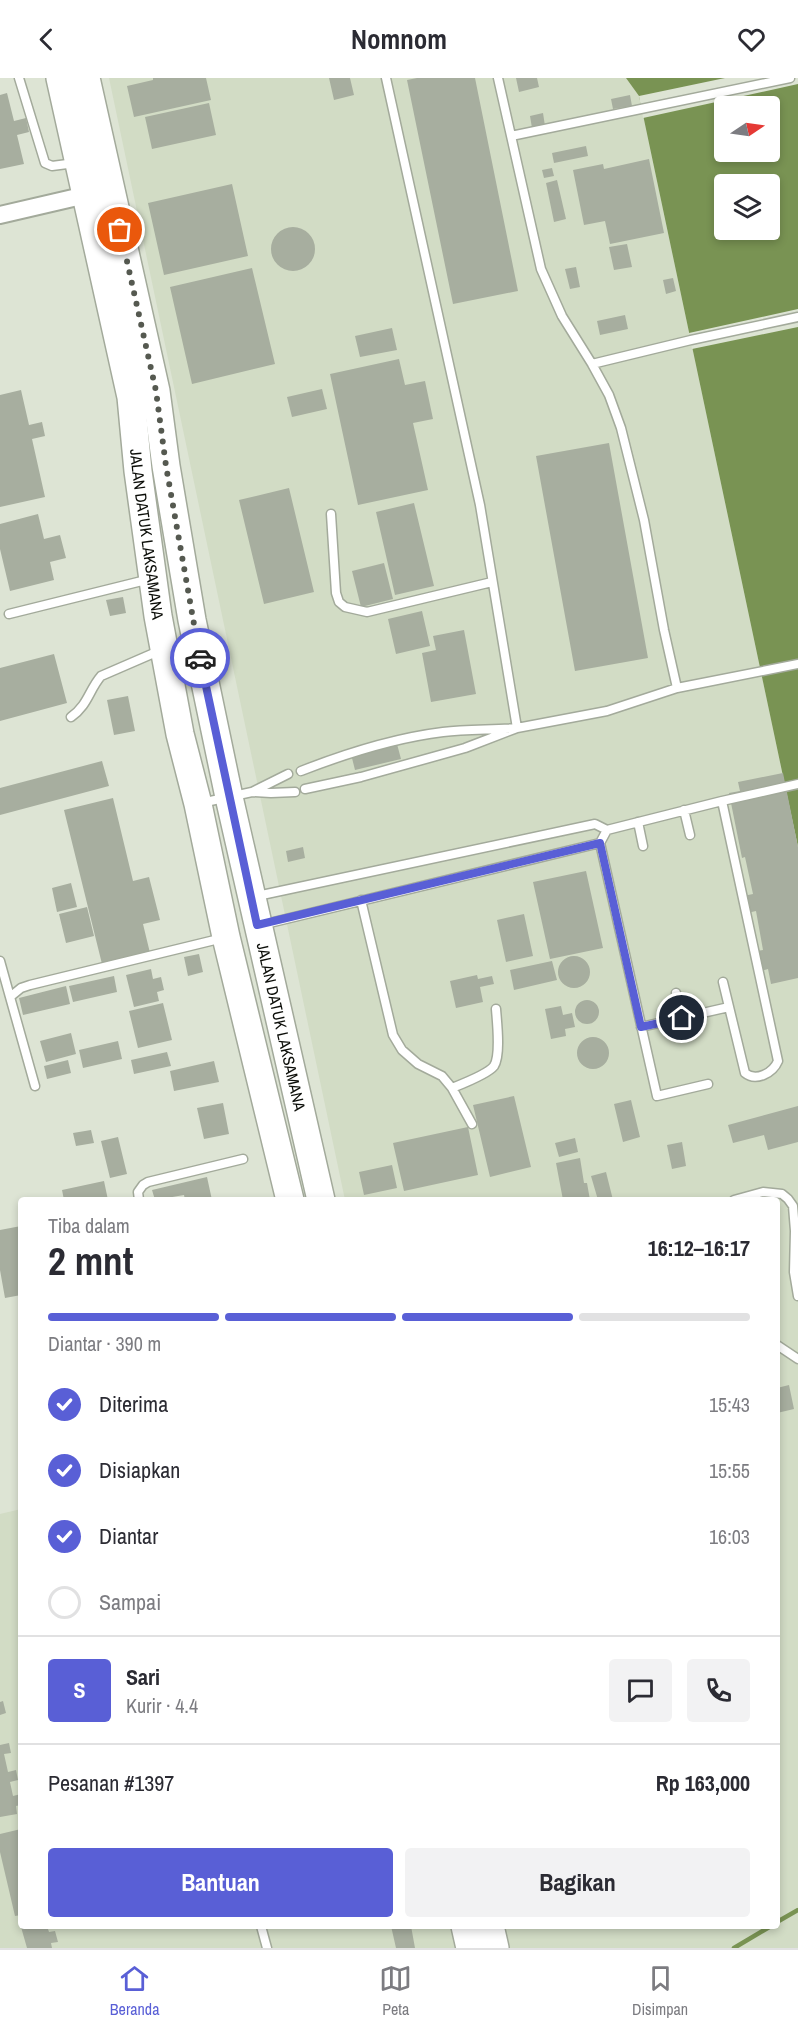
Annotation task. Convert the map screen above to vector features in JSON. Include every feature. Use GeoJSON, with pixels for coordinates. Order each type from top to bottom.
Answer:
{"type":"FeatureCollection","features":[{"type":"Feature","properties":{"kind":"highway","name":"JALAN DATUK LAKSAMANA"},"geometry":{"type":"LineString","coordinates":[[60,78],[86,195],[166,466],[192,620],[241,794],[250,897],[320,1197]]}},
{"type":"Feature","properties":{"kind":"highway","name":"JALAN DATUK LAKSAMANA"},"geometry":{"type":"LineString","coordinates":[[86,78],[144,394],[138,471],[164,648],[180,734],[198,804],[226,937],[289,1197]]}},
{"type":"Feature","properties":{"kind":"highway"},"geometry":{"type":"LineString","coordinates":[[466,1929],[470,1948]]}},
{"type":"Feature","properties":{"kind":"highway"},"geometry":{"type":"LineString","coordinates":[[491,1929],[495,1948]]}},
{"type":"Feature","properties":{"kind":"street"},"geometry":{"type":"LineString","coordinates":[[0,215],[86,195]]}},
{"type":"Feature","properties":{"kind":"lane"},"geometry":{"type":"LineString","coordinates":[[19,78],[45,162],[52,166],[78,163]]}},
{"type":"Feature","properties":{"kind":"lane"},"geometry":{"type":"LineString","coordinates":[[386,78],[480,505],[517,728]]}},
{"type":"Feature","properties":{"kind":"lane"},"geometry":{"type":"LineString","coordinates":[[498,78],[541,269],[562,316],[609,395],[621,428],[644,520],[677,688]]}},
{"type":"Feature","properties":{"kind":"lane"},"geometry":{"type":"LineString","coordinates":[[511,136],[790,78]]}},
{"type":"Feature","properties":{"kind":"lane"},"geometry":{"type":"LineString","coordinates":[[592,364],[798,317]]}},
{"type":"Feature","properties":{"kind":"lane"},"geometry":{"type":"LineString","coordinates":[[331,514],[336,593],[339,603],[345,607],[367,612],[492,582]]}},
{"type":"Feature","properties":{"kind":"lane"},"geometry":{"type":"LineString","coordinates":[[9,614],[153,579]]}},
{"type":"Feature","properties":{"kind":"lane"},"geometry":{"type":"LineString","coordinates":[[71,717],[89,698],[94,685],[101,676],[164,648]]}},
{"type":"Feature","properties":{"kind":"lane"},"geometry":{"type":"LineString","coordinates":[[302,771],[346,753],[406,738],[444,732],[517,728],[607,711],[677,688],[798,664]]}},
{"type":"Feature","properties":{"kind":"lane"},"geometry":{"type":"LineString","coordinates":[[305,789],[361,777],[465,748],[517,728]]}},
{"type":"Feature","properties":{"kind":"lane"},"geometry":{"type":"LineString","coordinates":[[198,804],[241,794],[288,774]]}},
{"type":"Feature","properties":{"kind":"lane"},"geometry":{"type":"LineString","coordinates":[[250,897],[595,824],[607,830],[798,784]]}},
{"type":"Feature","properties":{"kind":"lane"},"geometry":{"type":"LineString","coordinates":[[241,794],[295,792]]}},
{"type":"Feature","properties":{"kind":"lane"},"geometry":{"type":"LineString","coordinates":[[722,801],[778,1061],[770,1073],[750,1077],[745,1072],[723,982]]}},
{"type":"Feature","properties":{"kind":"lane"},"geometry":{"type":"LineString","coordinates":[[684,810],[690,835]]}},
{"type":"Feature","properties":{"kind":"lane"},"geometry":{"type":"LineString","coordinates":[[638,822],[643,846]]}},
{"type":"Feature","properties":{"kind":"lane"},"geometry":{"type":"LineString","coordinates":[[607,830],[600,843],[657,1096],[708,1084]]}},
{"type":"Feature","properties":{"kind":"lane"},"geometry":{"type":"LineString","coordinates":[[257,925],[600,843]]}},
{"type":"Feature","properties":{"kind":"lane"},"geometry":{"type":"LineString","coordinates":[[361,900],[393,1035],[402,1050],[418,1064],[442,1076],[452,1088],[472,1124]]}},
{"type":"Feature","properties":{"kind":"lane"},"geometry":{"type":"LineString","coordinates":[[10,998],[21,988],[30,985],[226,937]]}},
{"type":"Feature","properties":{"kind":"lane"},"geometry":{"type":"LineString","coordinates":[[0,960],[35,1086]]}},
{"type":"Feature","properties":{"kind":"lane"},"geometry":{"type":"LineString","coordinates":[[676,993],[682,1018]]}},
{"type":"Feature","properties":{"kind":"lane"},"geometry":{"type":"LineString","coordinates":[[641,1027],[729,1007]]}},
{"type":"Feature","properties":{"kind":"lane"},"geometry":{"type":"LineString","coordinates":[[452,1088],[494,1066],[497,1055],[496,1009]]}},
{"type":"Feature","properties":{"kind":"lane"},"geometry":{"type":"LineString","coordinates":[[139,1197],[138,1192],[148,1182],[243,1158]]}},
{"type":"Feature","properties":{"kind":"lane"},"geometry":{"type":"LineString","coordinates":[[745,1197],[763,1192],[782,1194],[793,1206],[794,1272],[798,1296]]}},
{"type":"Feature","properties":{"kind":"lane"},"geometry":{"type":"LineString","coordinates":[[780,1347],[798,1359]]}},
{"type":"Feature","properties":{"kind":"lane"},"geometry":{"type":"LineString","coordinates":[[262,1929],[267,1948]]}},
{"type":"Feature","properties":{"kind":"shaded area"},"geometry":{"type":"Polygon","coordinates":[[[109,78],[626,78],[639,96],[798,847],[798,1948],[0,1948],[0,1514],[18,1510],[18,1929],[780,1929],[780,1197],[344,1197],[109,78]]]}},
{"type":"Feature","properties":{"kind":"shaded area"},"geometry":{"type":"Polygon","coordinates":[[[626,78],[798,78],[798,847],[639,96],[626,78]]]}},
{"type":"Feature","properties":{"kind":"pier"},"geometry":{"type":"Polygon","coordinates":[[[725,78],[798,78],[798,84],[743,96],[714,96],[714,102],[643,118],[639,96],[725,78]]]}},
{"type":"Feature","properties":{"kind":"pier"},"geometry":{"type":"Polygon","coordinates":[[[798,309],[798,327],[692,349],[689,333],[798,309]]]}},
{"type":"Feature","properties":{"kind":"building"},"geometry":{"type":"Polygon","coordinates":[[[153,78],[206,78],[211,100],[134,117],[127,86],[153,80],[153,78]]]}},
{"type":"Feature","properties":{"kind":"building"},"geometry":{"type":"Polygon","coordinates":[[[329,78],[350,78],[354,95],[334,100],[329,78]]]}},
{"type":"Feature","properties":{"kind":"building"},"geometry":{"type":"Polygon","coordinates":[[[475,78],[518,291],[453,304],[407,80],[475,78]]]}},
{"type":"Feature","properties":{"kind":"building"},"geometry":{"type":"Polygon","coordinates":[[[516,78],[537,78],[539,87],[519,92],[516,78]]]}},
{"type":"Feature","properties":{"kind":"building"},"geometry":{"type":"Polygon","coordinates":[[[7,93],[14,121],[26,118],[29,132],[17,135],[24,164],[0,169],[0,95],[7,93]]]}},
{"type":"Feature","properties":{"kind":"building"},"geometry":{"type":"Polygon","coordinates":[[[630,95],[632,106],[613,109],[611,99],[630,95]]]}},
{"type":"Feature","properties":{"kind":"building"},"geometry":{"type":"Polygon","coordinates":[[[209,103],[216,135],[152,149],[145,117],[209,103]]]}},
{"type":"Feature","properties":{"kind":"building"},"geometry":{"type":"Polygon","coordinates":[[[543,113],[545,126],[532,128],[530,116],[543,113]]]}},
{"type":"Feature","properties":{"kind":"building"},"geometry":{"type":"Polygon","coordinates":[[[586,146],[588,156],[554,163],[552,153],[586,146]]]}},
{"type":"Feature","properties":{"kind":"building"},"geometry":{"type":"Polygon","coordinates":[[[649,159],[664,233],[610,244],[605,221],[584,225],[573,170],[603,164],[604,169],[649,159]]]}},
{"type":"Feature","properties":{"kind":"building"},"geometry":{"type":"Polygon","coordinates":[[[552,168],[554,176],[544,178],[542,170],[552,168]]]}},
{"type":"Feature","properties":{"kind":"building"},"geometry":{"type":"Polygon","coordinates":[[[557,180],[566,219],[554,222],[546,183],[557,180]]]}},
{"type":"Feature","properties":{"kind":"building"},"geometry":{"type":"Polygon","coordinates":[[[232,184],[248,256],[164,275],[148,203],[232,184]]]}},
{"type":"Feature","properties":{"kind":"building"},"geometry":{"type":"Polygon","coordinates":[[[293,227],[302,228],[309,233],[314,240],[314,258],[309,265],[302,270],[293,271],[284,270],[277,265],[272,258],[271,249],[272,240],[277,233],[284,228],[293,227]]]}},
{"type":"Feature","properties":{"kind":"building"},"geometry":{"type":"Polygon","coordinates":[[[627,244],[632,267],[614,270],[609,247],[627,244]]]}},
{"type":"Feature","properties":{"kind":"building"},"geometry":{"type":"Polygon","coordinates":[[[576,267],[580,287],[570,289],[565,269],[576,267]]]}},
{"type":"Feature","properties":{"kind":"building"},"geometry":{"type":"Polygon","coordinates":[[[252,268],[275,364],[192,384],[170,287],[252,268]]]}},
{"type":"Feature","properties":{"kind":"building"},"geometry":{"type":"Polygon","coordinates":[[[673,278],[676,291],[666,294],[663,280],[673,278]]]}},
{"type":"Feature","properties":{"kind":"building"},"geometry":{"type":"Polygon","coordinates":[[[625,315],[628,329],[600,335],[597,321],[625,315]]]}},
{"type":"Feature","properties":{"kind":"building"},"geometry":{"type":"Polygon","coordinates":[[[392,328],[397,350],[360,357],[355,336],[392,328]]]}},
{"type":"Feature","properties":{"kind":"building"},"geometry":{"type":"Polygon","coordinates":[[[399,359],[405,385],[425,381],[433,419],[413,423],[428,490],[358,505],[330,374],[399,359]]]}},
{"type":"Feature","properties":{"kind":"building"},"geometry":{"type":"Polygon","coordinates":[[[322,389],[327,409],[292,417],[287,397],[322,389]]]}},
{"type":"Feature","properties":{"kind":"building"},"geometry":{"type":"Polygon","coordinates":[[[21,390],[29,425],[42,422],[45,436],[32,439],[45,497],[0,507],[0,395],[21,390]]]}},
{"type":"Feature","properties":{"kind":"building"},"geometry":{"type":"Polygon","coordinates":[[[609,443],[648,658],[575,671],[536,456],[609,443]]]}},
{"type":"Feature","properties":{"kind":"building"},"geometry":{"type":"Polygon","coordinates":[[[289,488],[314,592],[264,604],[239,500],[289,488]]]}},
{"type":"Feature","properties":{"kind":"building"},"geometry":{"type":"Polygon","coordinates":[[[414,503],[434,586],[395,595],[376,512],[414,503]]]}},
{"type":"Feature","properties":{"kind":"building"},"geometry":{"type":"Polygon","coordinates":[[[38,514],[44,539],[60,535],[66,558],[50,562],[54,580],[10,591],[0,549],[0,524],[38,514]]]}},
{"type":"Feature","properties":{"kind":"building"},"geometry":{"type":"Polygon","coordinates":[[[384,563],[393,599],[361,607],[352,571],[384,563]]]}},
{"type":"Feature","properties":{"kind":"building"},"geometry":{"type":"Polygon","coordinates":[[[123,597],[126,613],[110,616],[106,600],[123,597]]]}},
{"type":"Feature","properties":{"kind":"building"},"geometry":{"type":"Polygon","coordinates":[[[422,611],[430,646],[396,654],[388,619],[422,611]]]}},
{"type":"Feature","properties":{"kind":"building"},"geometry":{"type":"Polygon","coordinates":[[[464,630],[476,694],[431,702],[422,653],[436,650],[433,636],[464,630]]]}},
{"type":"Feature","properties":{"kind":"building"},"geometry":{"type":"Polygon","coordinates":[[[54,654],[67,703],[0,721],[0,668],[54,654]]]}},
{"type":"Feature","properties":{"kind":"building"},"geometry":{"type":"Polygon","coordinates":[[[128,696],[135,731],[114,735],[107,700],[128,696]]]}},
{"type":"Feature","properties":{"kind":"building"},"geometry":{"type":"Polygon","coordinates":[[[397,744],[401,759],[355,770],[351,754],[397,744]]]}},
{"type":"Feature","properties":{"kind":"building"},"geometry":{"type":"Polygon","coordinates":[[[102,761],[109,786],[0,815],[0,788],[102,761]]]}},
{"type":"Feature","properties":{"kind":"building"},"geometry":{"type":"Polygon","coordinates":[[[783,773],[798,847],[798,978],[771,984],[768,969],[761,971],[757,951],[763,950],[756,911],[747,913],[743,896],[753,894],[745,857],[742,858],[729,793],[740,791],[738,782],[783,773]]]}},
{"type":"Feature","properties":{"kind":"building"},"geometry":{"type":"Polygon","coordinates":[[[113,798],[133,881],[149,877],[160,920],[143,924],[150,953],[102,964],[64,810],[113,798]]]}},
{"type":"Feature","properties":{"kind":"building"},"geometry":{"type":"Polygon","coordinates":[[[303,847],[305,858],[288,862],[286,851],[303,847]]]}},
{"type":"Feature","properties":{"kind":"building"},"geometry":{"type":"Polygon","coordinates":[[[586,871],[603,948],[550,959],[533,882],[586,871]]]}},
{"type":"Feature","properties":{"kind":"building"},"geometry":{"type":"Polygon","coordinates":[[[71,883],[77,907],[57,912],[52,888],[71,883]]]}},
{"type":"Feature","properties":{"kind":"building"},"geometry":{"type":"Polygon","coordinates":[[[87,907],[94,936],[66,943],[59,914],[87,907]]]}},
{"type":"Feature","properties":{"kind":"building"},"geometry":{"type":"Polygon","coordinates":[[[524,914],[533,956],[506,962],[497,920],[524,914]]]}},
{"type":"Feature","properties":{"kind":"building"},"geometry":{"type":"Polygon","coordinates":[[[199,954],[203,972],[188,976],[184,957],[199,954]]]}},
{"type":"Feature","properties":{"kind":"building"},"geometry":{"type":"Polygon","coordinates":[[[574,956],[585,961],[590,972],[585,983],[574,988],[563,983],[558,972],[563,961],[574,956]]]}},
{"type":"Feature","properties":{"kind":"building"},"geometry":{"type":"Polygon","coordinates":[[[552,961],[557,980],[514,990],[510,970],[552,961]]]}},
{"type":"Feature","properties":{"kind":"building"},"geometry":{"type":"Polygon","coordinates":[[[151,969],[153,979],[161,977],[164,990],[157,992],[159,1001],[134,1007],[126,975],[151,969]]]}},
{"type":"Feature","properties":{"kind":"building"},"geometry":{"type":"Polygon","coordinates":[[[477,975],[478,979],[492,976],[494,984],[480,987],[483,1002],[456,1008],[450,981],[477,975]]]}},
{"type":"Feature","properties":{"kind":"building"},"geometry":{"type":"Polygon","coordinates":[[[114,976],[117,992],[73,1002],[69,986],[114,976]]]}},
{"type":"Feature","properties":{"kind":"building"},"geometry":{"type":"Polygon","coordinates":[[[66,986],[70,1004],[23,1015],[19,998],[66,986]]]}},
{"type":"Feature","properties":{"kind":"building"},"geometry":{"type":"Polygon","coordinates":[[[587,1000],[592,1001],[598,1007],[598,1017],[592,1023],[587,1024],[582,1023],[576,1017],[575,1012],[576,1007],[582,1001],[587,1000]]]}},
{"type":"Feature","properties":{"kind":"building"},"geometry":{"type":"Polygon","coordinates":[[[163,1003],[172,1040],[138,1048],[129,1011],[163,1003]]]}},
{"type":"Feature","properties":{"kind":"building"},"geometry":{"type":"Polygon","coordinates":[[[561,1006],[563,1015],[572,1013],[575,1027],[565,1029],[566,1036],[551,1039],[545,1009],[561,1006]]]}},
{"type":"Feature","properties":{"kind":"building"},"geometry":{"type":"Polygon","coordinates":[[[71,1033],[76,1054],[46,1062],[40,1041],[71,1033]]]}},
{"type":"Feature","properties":{"kind":"building"},"geometry":{"type":"Polygon","coordinates":[[[593,1037],[604,1042],[609,1053],[604,1064],[593,1069],[582,1064],[577,1053],[582,1042],[593,1037]]]}},
{"type":"Feature","properties":{"kind":"building"},"geometry":{"type":"Polygon","coordinates":[[[118,1041],[122,1059],[83,1068],[79,1050],[118,1041]]]}},
{"type":"Feature","properties":{"kind":"building"},"geometry":{"type":"Polygon","coordinates":[[[167,1052],[171,1066],[134,1074],[131,1060],[167,1052]]]}},
{"type":"Feature","properties":{"kind":"building"},"geometry":{"type":"Polygon","coordinates":[[[68,1060],[71,1073],[47,1079],[44,1066],[68,1060]]]}},
{"type":"Feature","properties":{"kind":"building"},"geometry":{"type":"Polygon","coordinates":[[[214,1061],[219,1082],[174,1091],[170,1071],[214,1061]]]}},
{"type":"Feature","properties":{"kind":"building"},"geometry":{"type":"Polygon","coordinates":[[[514,1096],[531,1167],[490,1177],[473,1105],[514,1096]]]}},
{"type":"Feature","properties":{"kind":"building"},"geometry":{"type":"Polygon","coordinates":[[[631,1100],[640,1137],[623,1142],[614,1104],[631,1100]]]}},
{"type":"Feature","properties":{"kind":"building"},"geometry":{"type":"Polygon","coordinates":[[[223,1103],[229,1134],[204,1139],[197,1108],[223,1103]]]}},
{"type":"Feature","properties":{"kind":"building"},"geometry":{"type":"Polygon","coordinates":[[[798,1106],[798,1142],[768,1150],[764,1135],[733,1143],[728,1125],[798,1106]]]}},
{"type":"Feature","properties":{"kind":"building"},"geometry":{"type":"Polygon","coordinates":[[[468,1127],[478,1175],[404,1191],[393,1143],[468,1127]]]}},
{"type":"Feature","properties":{"kind":"building"},"geometry":{"type":"Polygon","coordinates":[[[91,1130],[94,1143],[76,1146],[73,1133],[91,1130]]]}},
{"type":"Feature","properties":{"kind":"building"},"geometry":{"type":"Polygon","coordinates":[[[118,1137],[127,1174],[110,1178],[101,1141],[118,1137]]]}},
{"type":"Feature","properties":{"kind":"building"},"geometry":{"type":"Polygon","coordinates":[[[575,1138],[578,1152],[559,1157],[555,1143],[575,1138]]]}},
{"type":"Feature","properties":{"kind":"building"},"geometry":{"type":"Polygon","coordinates":[[[682,1142],[686,1166],[672,1169],[667,1145],[682,1142]]]}},
{"type":"Feature","properties":{"kind":"building"},"geometry":{"type":"Polygon","coordinates":[[[580,1158],[584,1183],[587,1183],[589,1197],[562,1197],[556,1163],[580,1158]]]}},
{"type":"Feature","properties":{"kind":"building"},"geometry":{"type":"Polygon","coordinates":[[[392,1165],[397,1188],[364,1195],[359,1172],[392,1165]]]}},
{"type":"Feature","properties":{"kind":"building"},"geometry":{"type":"Polygon","coordinates":[[[606,1172],[612,1197],[597,1197],[591,1176],[606,1172]]]}},
{"type":"Feature","properties":{"kind":"building"},"geometry":{"type":"Polygon","coordinates":[[[207,1177],[211,1197],[184,1197],[184,1195],[154,1197],[152,1190],[207,1177]]]}},
{"type":"Feature","properties":{"kind":"building"},"geometry":{"type":"Polygon","coordinates":[[[104,1181],[107,1197],[63,1197],[62,1190],[104,1181]]]}},
{"type":"Feature","properties":{"kind":"building"},"geometry":{"type":"Polygon","coordinates":[[[18,1227],[18,1296],[5,1298],[0,1270],[0,1230],[18,1227]]]}},
{"type":"Feature","properties":{"kind":"building"},"geometry":{"type":"Polygon","coordinates":[[[789,1385],[794,1409],[780,1412],[780,1387],[789,1385]]]}},
{"type":"Feature","properties":{"kind":"building"},"geometry":{"type":"Polygon","coordinates":[[[3,1701],[6,1713],[0,1715],[0,1702],[3,1701]]]}},
{"type":"Feature","properties":{"kind":"building"},"geometry":{"type":"Polygon","coordinates":[[[9,1743],[11,1753],[4,1754],[8,1772],[16,1770],[18,1780],[10,1782],[13,1796],[18,1795],[18,1806],[16,1806],[17,1814],[0,1817],[0,1745],[9,1743]]]}},
{"type":"Feature","properties":{"kind":"building"},"geometry":{"type":"Polygon","coordinates":[[[18,1830],[18,1916],[15,1916],[0,1852],[0,1834],[18,1830]]]}},
{"type":"Feature","properties":{"kind":"building"},"geometry":{"type":"Polygon","coordinates":[[[22,1929],[55,1931],[58,1942],[51,1943],[52,1948],[27,1948],[22,1929]]]}},
{"type":"Feature","properties":{"kind":"building"},"geometry":{"type":"Polygon","coordinates":[[[392,1929],[412,1929],[415,1948],[396,1948],[392,1929]]]}},
{"type":"Feature","properties":{"kind":"waterway"},"geometry":{"type":"LineString","coordinates":[[780,1920],[798,1910]]}},
{"type":"Feature","properties":{"kind":"waterway"},"geometry":{"type":"LineString","coordinates":[[734,1948],[766,1929]]}},
{"type":"Feature","properties":{"kind":"way so far"},"geometry":{"type":"LineString","coordinates":[[120,230],[156,391],[166,466],[200,658]]}},
{"type":"Feature","properties":{"kind":"route"},"geometry":{"type":"LineString","coordinates":[[200,658],[257,925],[600,843],[641,1027],[682,1018]]}}]}
